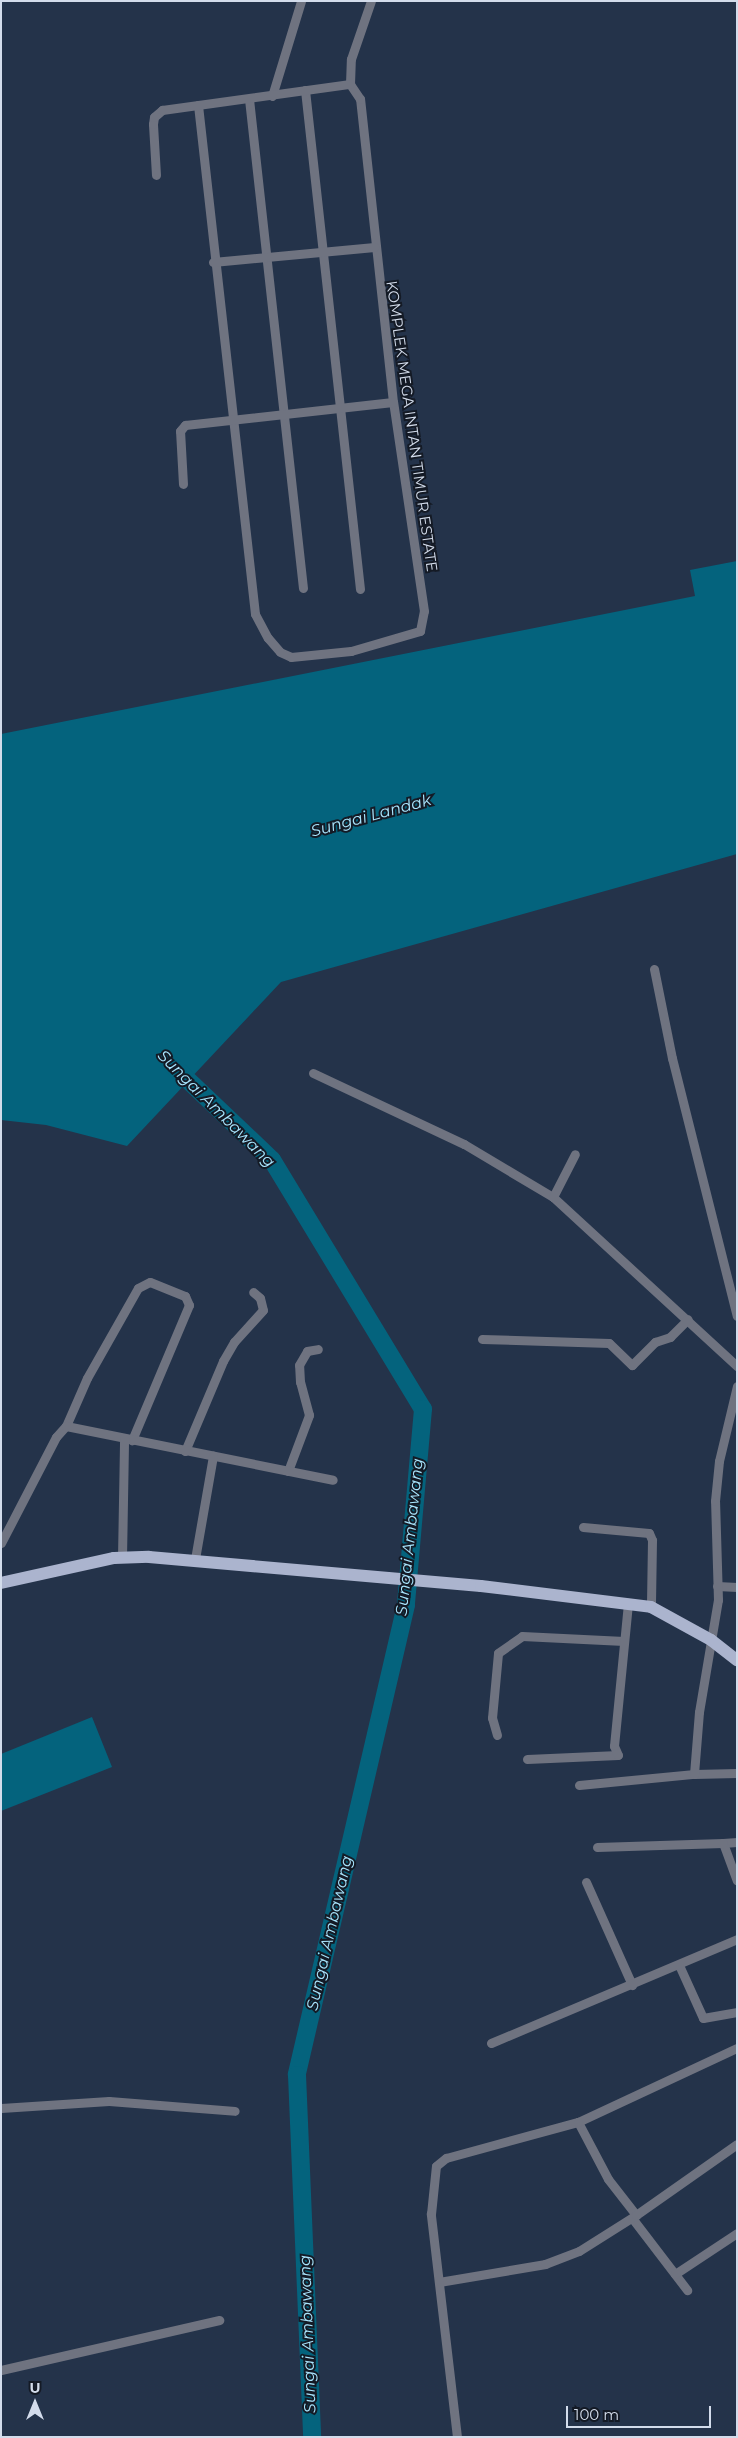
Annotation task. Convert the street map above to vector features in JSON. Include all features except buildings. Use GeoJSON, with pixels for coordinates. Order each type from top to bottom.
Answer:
{"type":"FeatureCollection","features":[{"type":"Feature","properties":{"kind":"main road"},"geometry":{"type":"LineString","coordinates":[[1,1583],[122,1558],[195,1559],[481,1586],[652,1607],[712,1640],[737,1660]]}},
{"type":"Feature","properties":{"kind":"street"},"geometry":{"type":"LineString","coordinates":[[272,96],[301,1]]}},
{"type":"Feature","properties":{"kind":"street"},"geometry":{"type":"LineString","coordinates":[[156,175],[154,117],[162,110],[350,84],[351,59],[371,1]]}},
{"type":"Feature","properties":{"kind":"street","name":"KOMPLEK MEGA INTAN TIMUR ESTATE"},"geometry":{"type":"LineString","coordinates":[[231,420],[255,614],[280,652],[302,657],[352,650],[415,632],[423,626],[424,611],[392,402],[374,247],[360,99],[350,84]]}},
{"type":"Feature","properties":{"kind":"street"},"geometry":{"type":"LineString","coordinates":[[305,90],[360,589]]}},
{"type":"Feature","properties":{"kind":"street"},"geometry":{"type":"LineString","coordinates":[[249,99],[282,415],[303,588]]}},
{"type":"Feature","properties":{"kind":"street"},"geometry":{"type":"LineString","coordinates":[[198,105],[231,420]]}},
{"type":"Feature","properties":{"kind":"street"},"geometry":{"type":"LineString","coordinates":[[213,262],[374,247]]}},
{"type":"Feature","properties":{"kind":"street"},"geometry":{"type":"LineString","coordinates":[[183,484],[181,428],[231,420],[392,402]]}},
{"type":"Feature","properties":{"kind":"street"},"geometry":{"type":"LineString","coordinates":[[654,969],[672,1058],[734,1296],[737,1316]]}},
{"type":"Feature","properties":{"kind":"street"},"geometry":{"type":"LineString","coordinates":[[313,1073],[464,1144],[552,1197],[688,1319],[737,1366]]}},
{"type":"Feature","properties":{"kind":"street"},"geometry":{"type":"LineString","coordinates":[[552,1197],[575,1154]]}},
{"type":"Feature","properties":{"kind":"street"},"geometry":{"type":"LineString","coordinates":[[1,1543],[56,1437],[66,1426],[87,1378],[138,1288],[150,1282],[165,1285],[185,1296],[189,1305],[128,1439],[122,1558]]}},
{"type":"Feature","properties":{"kind":"street"},"geometry":{"type":"LineString","coordinates":[[185,1450],[223,1361],[234,1342],[263,1310],[260,1298],[253,1292]]}},
{"type":"Feature","properties":{"kind":"street"},"geometry":{"type":"LineString","coordinates":[[482,1339],[609,1343],[632,1365],[655,1342],[670,1337],[688,1319]]}},
{"type":"Feature","properties":{"kind":"street"},"geometry":{"type":"LineString","coordinates":[[288,1471],[309,1415],[300,1382],[299,1365],[307,1351],[318,1349]]}},
{"type":"Feature","properties":{"kind":"street"},"geometry":{"type":"LineString","coordinates":[[694,1774],[718,1586],[717,1479],[723,1438],[737,1386]]}},
{"type":"Feature","properties":{"kind":"street"},"geometry":{"type":"LineString","coordinates":[[66,1426],[334,1480]]}},
{"type":"Feature","properties":{"kind":"street"},"geometry":{"type":"LineString","coordinates":[[195,1559],[213,1456]]}},
{"type":"Feature","properties":{"kind":"street"},"geometry":{"type":"LineString","coordinates":[[583,1527],[649,1533],[652,1540],[652,1607]]}},
{"type":"Feature","properties":{"kind":"street"},"geometry":{"type":"LineString","coordinates":[[718,1586],[737,1587]]}},
{"type":"Feature","properties":{"kind":"street"},"geometry":{"type":"LineString","coordinates":[[528,1759],[618,1755],[614,1746],[628,1603]]}},
{"type":"Feature","properties":{"kind":"street"},"geometry":{"type":"LineString","coordinates":[[497,1735],[492,1718],[498,1653],[522,1636],[624,1641]]}},
{"type":"Feature","properties":{"kind":"street"},"geometry":{"type":"LineString","coordinates":[[579,1784],[694,1774],[737,1773]]}},
{"type":"Feature","properties":{"kind":"street"},"geometry":{"type":"LineString","coordinates":[[596,1847],[737,1842]]}},
{"type":"Feature","properties":{"kind":"street"},"geometry":{"type":"LineString","coordinates":[[723,1843],[737,1881]]}},
{"type":"Feature","properties":{"kind":"street"},"geometry":{"type":"LineString","coordinates":[[586,1882],[632,1985]]}},
{"type":"Feature","properties":{"kind":"street"},"geometry":{"type":"LineString","coordinates":[[491,2043],[737,1939]]}},
{"type":"Feature","properties":{"kind":"street"},"geometry":{"type":"LineString","coordinates":[[679,1965],[703,2018],[737,2012]]}},
{"type":"Feature","properties":{"kind":"street"},"geometry":{"type":"LineString","coordinates":[[457,2437],[430,2201],[433,2176],[439,2161],[578,2122],[737,2048]]}},
{"type":"Feature","properties":{"kind":"street"},"geometry":{"type":"LineString","coordinates":[[1,2108],[109,2101],[235,2111]]}},
{"type":"Feature","properties":{"kind":"street"},"geometry":{"type":"LineString","coordinates":[[578,2122],[608,2179],[687,2290]]}},
{"type":"Feature","properties":{"kind":"street"},"geometry":{"type":"LineString","coordinates":[[439,2282],[557,2260],[594,2242],[634,2217],[737,2144]]}},
{"type":"Feature","properties":{"kind":"street"},"geometry":{"type":"LineString","coordinates":[[675,2274],[737,2233]]}},
{"type":"Feature","properties":{"kind":"street"},"geometry":{"type":"LineString","coordinates":[[1,2370],[219,2320]]}},
{"type":"Feature","properties":{"kind":"water","name":"Sungai Landak"},"geometry":{"type":"Polygon","coordinates":[[[737,561],[737,854],[281,982],[127,1146],[46,1125],[1,1120],[1,734],[695,596],[690,570],[737,561]]]}},
{"type":"Feature","properties":{"kind":"water"},"geometry":{"type":"Polygon","coordinates":[[[92,1717],[112,1767],[1,1811],[1,1754],[92,1717]]]}},
{"type":"Feature","properties":{"kind":"waterway","name":"Sungai Ambawang"},"geometry":{"type":"LineString","coordinates":[[171,1064],[272,1160],[423,1409],[406,1605],[297,2075],[312,2437]]}}]}
